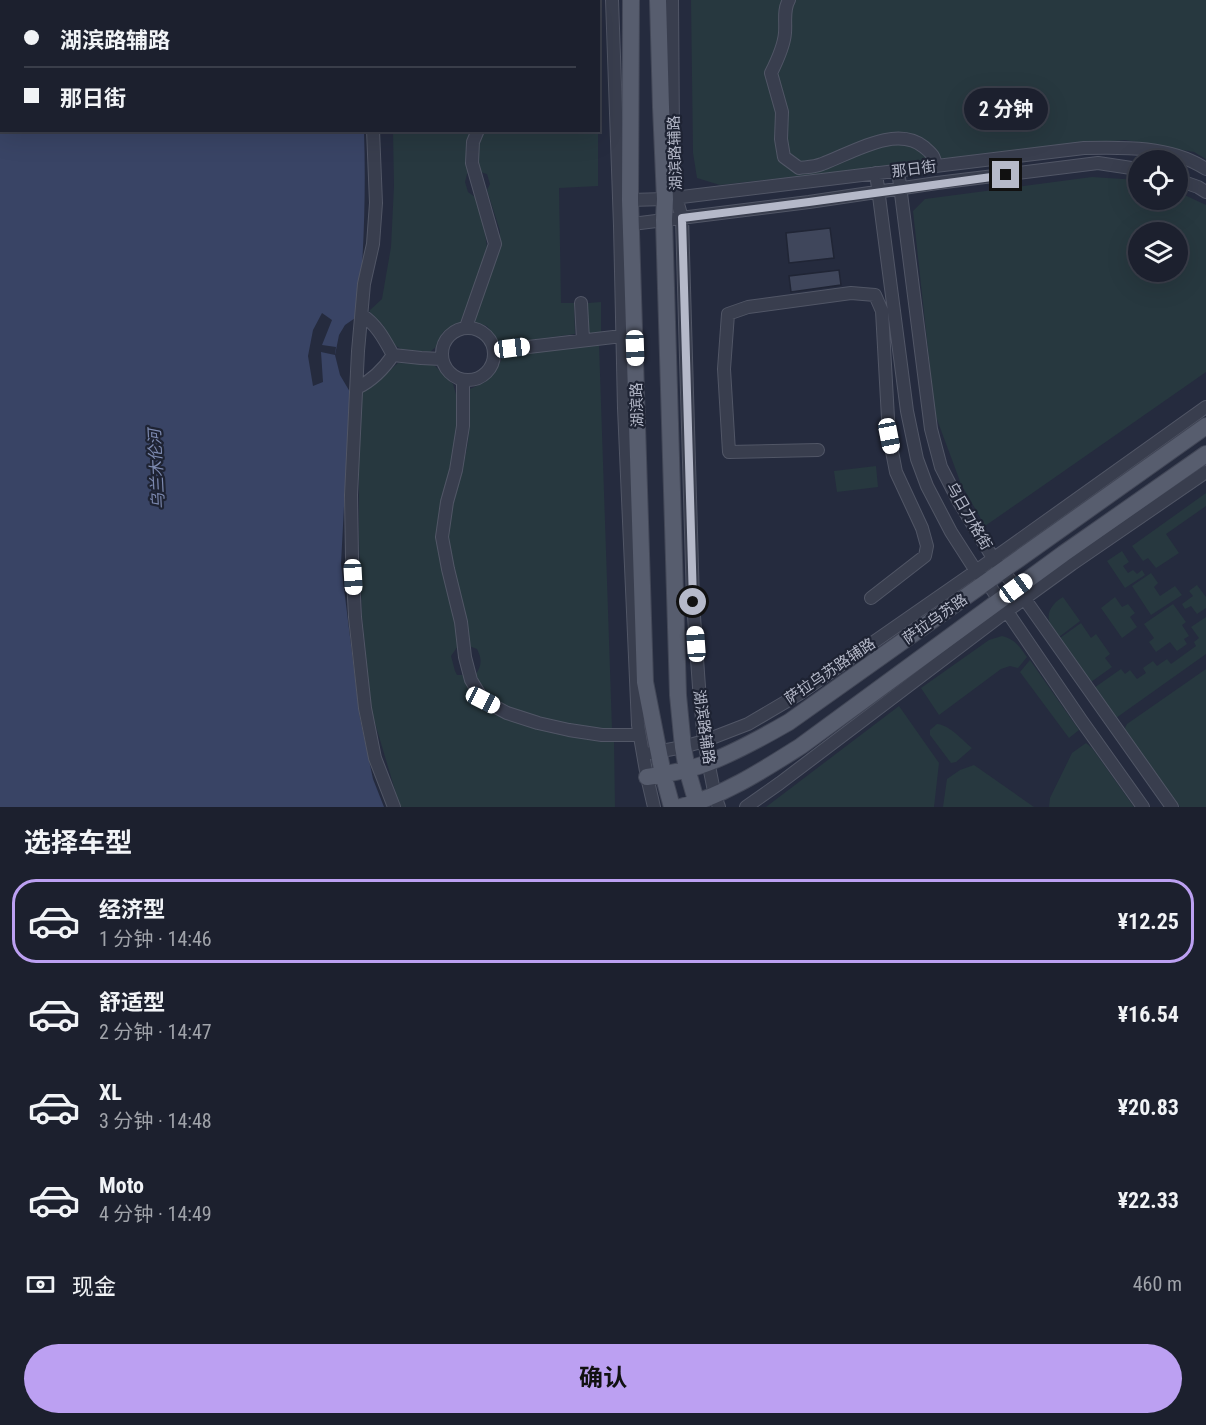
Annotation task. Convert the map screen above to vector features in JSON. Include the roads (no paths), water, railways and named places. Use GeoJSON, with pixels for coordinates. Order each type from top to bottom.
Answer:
{"type":"FeatureCollection","features":[{"type":"Feature","properties":{"kind":"main road","name":"湖滨路"},"geometry":{"type":"LineString","coordinates":[[631,0],[624,201],[645,682],[659,751],[655,776],[672,807]]}},
{"type":"Feature","properties":{"kind":"main road"},"geometry":{"type":"LineString","coordinates":[[658,0],[661,107],[671,198],[664,220],[678,695],[692,806]]}},
{"type":"Feature","properties":{"kind":"main road","name":"萨拉乌苏路"},"geometry":{"type":"LineString","coordinates":[[655,776],[709,763],[751,744],[789,722],[998,564],[1206,426]]}},
{"type":"Feature","properties":{"kind":"main road","name":"萨拉乌苏路"},"geometry":{"type":"LineString","coordinates":[[692,806],[717,801],[801,746],[1003,606],[1206,454]]}},
{"type":"Feature","properties":{"kind":"street"},"geometry":{"type":"LineString","coordinates":[[612,0],[624,201]]}},
{"type":"Feature","properties":{"kind":"street","name":"湖滨路辅路"},"geometry":{"type":"LineString","coordinates":[[672,0],[674,137],[671,198],[682,218],[693,602],[704,741],[717,801]]}},
{"type":"Feature","properties":{"kind":"street"},"geometry":{"type":"LineString","coordinates":[[789,0],[785,6],[785,34],[777,62],[771,73],[782,112],[781,139],[784,157],[799,168],[820,165],[870,143],[904,138],[920,144],[934,156],[936,166]]}},
{"type":"Feature","properties":{"kind":"street"},"geometry":{"type":"LineString","coordinates":[[374,132],[376,202],[373,244],[364,284],[351,495],[352,557],[355,617],[365,708],[375,759],[394,807]]}},
{"type":"Feature","properties":{"kind":"street"},"geometry":{"type":"LineString","coordinates":[[466,327],[495,244],[472,163],[472,142],[477,132]]}},
{"type":"Feature","properties":{"kind":"street","name":"那日街"},"geometry":{"type":"LineString","coordinates":[[624,201],[671,198],[1084,148],[1126,147],[1160,152],[1197,163],[1206,169]]}},
{"type":"Feature","properties":{"kind":"street","name":"那日街"},"geometry":{"type":"LineString","coordinates":[[625,225],[1098,163],[1128,168]]}},
{"type":"Feature","properties":{"kind":"street","name":"乌日力格街"},"geometry":{"type":"LineString","coordinates":[[898,171],[931,429],[941,467],[959,502],[998,564],[1172,807]]}},
{"type":"Feature","properties":{"kind":"street","name":"乌日力格街"},"geometry":{"type":"LineString","coordinates":[[876,173],[907,411],[917,459],[927,486],[951,532],[1143,807]]}},
{"type":"Feature","properties":{"kind":"street"},"geometry":{"type":"LineString","coordinates":[[1188,184],[1206,192]]}},
{"type":"Feature","properties":{"kind":"street"},"geometry":{"type":"LineString","coordinates":[[625,225],[622,336],[637,713],[642,755],[655,776],[654,807]]}},
{"type":"Feature","properties":{"kind":"street"},"geometry":{"type":"LineString","coordinates":[[818,450],[729,452],[724,369],[728,314],[748,307],[851,293],[875,295],[882,311],[889,436],[896,472],[922,528],[927,546],[925,556],[871,598]]}},
{"type":"Feature","properties":{"kind":"street"},"geometry":{"type":"LineString","coordinates":[[581,303],[583,340]]}},
{"type":"Feature","properties":{"kind":"street"},"geometry":{"type":"LineString","coordinates":[[362,315],[372,322],[393,355]]}},
{"type":"Feature","properties":{"kind":"street"},"geometry":{"type":"LineString","coordinates":[[466,327],[484,332],[492,342],[494,351],[493,361],[486,372],[476,379],[463,380],[451,375],[441,359],[445,340],[454,331],[466,327]]}},
{"type":"Feature","properties":{"kind":"street"},"geometry":{"type":"LineString","coordinates":[[494,351],[622,336]]}},
{"type":"Feature","properties":{"kind":"street"},"geometry":{"type":"LineString","coordinates":[[393,355],[441,359]]}},
{"type":"Feature","properties":{"kind":"street"},"geometry":{"type":"LineString","coordinates":[[357,388],[385,368],[393,355]]}},
{"type":"Feature","properties":{"kind":"street"},"geometry":{"type":"LineString","coordinates":[[463,380],[464,426],[441,537],[461,622],[465,657],[471,680],[483,700],[507,713],[569,730],[602,735],[634,735]]}},
{"type":"Feature","properties":{"kind":"street"},"geometry":{"type":"LineString","coordinates":[[998,564],[1206,407]]}},
{"type":"Feature","properties":{"kind":"street"},"geometry":{"type":"LineString","coordinates":[[889,436],[911,431]]}},
{"type":"Feature","properties":{"kind":"street"},"geometry":{"type":"LineString","coordinates":[[1020,593],[1072,564],[1206,472]]}},
{"type":"Feature","properties":{"kind":"street","name":"萨拉乌苏路辅路"},"geometry":{"type":"LineString","coordinates":[[642,755],[704,741],[748,723],[799,694],[982,576]]}},
{"type":"Feature","properties":{"kind":"street"},"geometry":{"type":"LineString","coordinates":[[746,807],[780,783],[1003,606]]}},
{"type":"Feature","properties":{"kind":"water","name":"乌兰木伦河"},"geometry":{"type":"Polygon","coordinates":[[[0,132],[364,132],[364,224],[358,316],[345,325],[339,335],[335,355],[340,375],[350,392],[341,564],[360,718],[373,779],[384,807],[0,807],[0,132]]]}}]}
